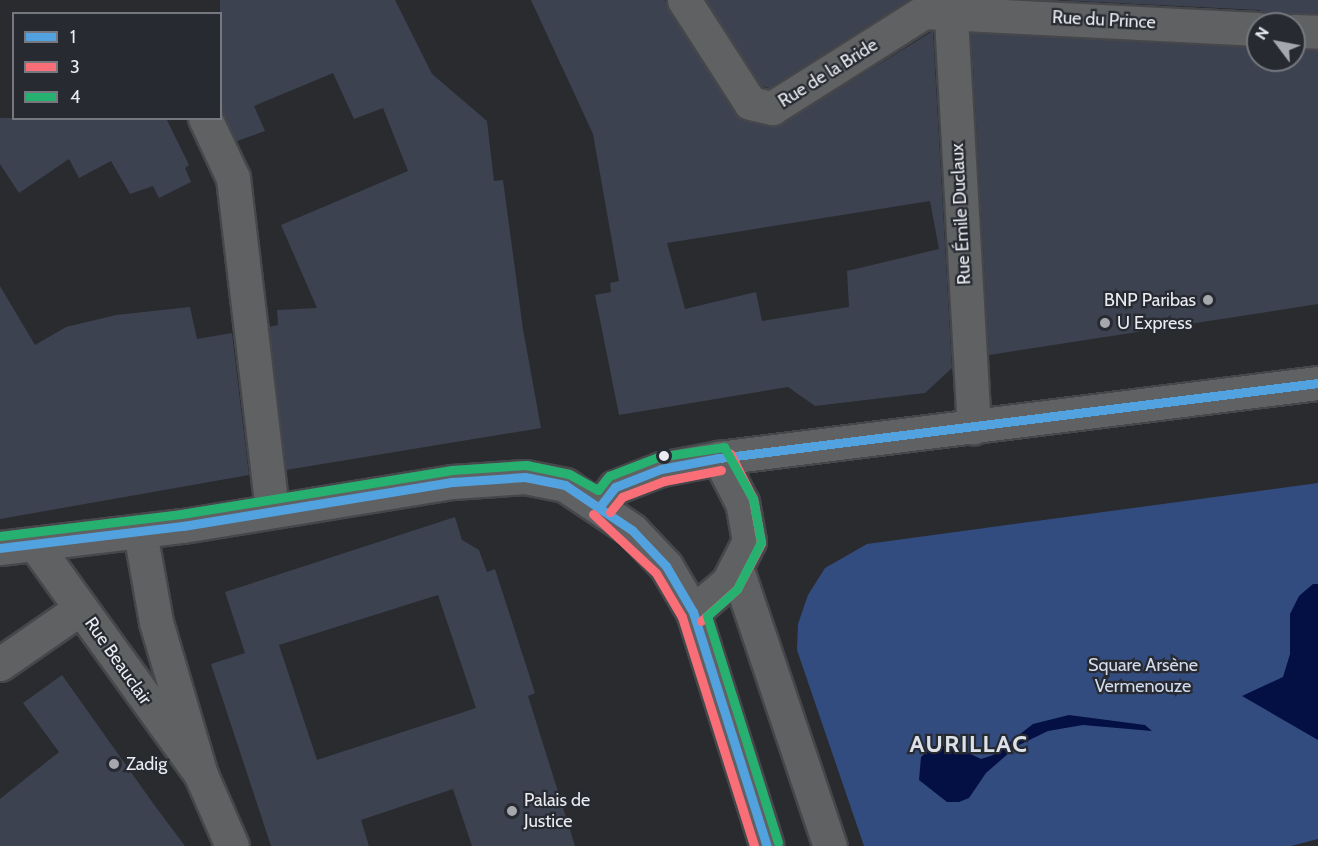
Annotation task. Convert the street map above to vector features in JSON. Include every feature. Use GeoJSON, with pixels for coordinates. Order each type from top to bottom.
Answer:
{"type":"FeatureCollection","features":[{"type":"Feature","properties":{"kind":"street","name":"Rue de la Bride"},"geometry":{"type":"LineString","coordinates":[[684,0],[750,103],[772,108],[924,12],[950,6]]}},
{"type":"Feature","properties":{"kind":"street","name":"Rue du Prince"},"geometry":{"type":"LineString","coordinates":[[950,6],[1246,28]]}},
{"type":"Feature","properties":{"kind":"street","name":"Rue Émile Duclaux"},"geometry":{"type":"LineString","coordinates":[[950,6],[974,428]]}},
{"type":"Feature","properties":{"kind":"street"},"geometry":{"type":"LineString","coordinates":[[206,120],[233,178],[272,511]]}},
{"type":"Feature","properties":{"kind":"street"},"geometry":{"type":"LineString","coordinates":[[601,505],[615,487],[661,469],[719,458],[974,428],[1318,383]]}},
{"type":"Feature","properties":{"kind":"street"},"geometry":{"type":"LineString","coordinates":[[693,612],[728,582],[749,541],[742,503],[719,458]]}},
{"type":"Feature","properties":{"kind":"street"},"geometry":{"type":"LineString","coordinates":[[0,548],[36,546],[140,532],[453,482],[525,477],[565,485],[601,505],[632,530],[666,566],[693,612],[767,846]]}},
{"type":"Feature","properties":{"kind":"street","name":"Rue Beauclair"},"geometry":{"type":"LineString","coordinates":[[140,532],[156,622],[201,775],[232,846]]}},
{"type":"Feature","properties":{"kind":"street","name":"Rue Beauclair"},"geometry":{"type":"LineString","coordinates":[[36,546],[201,775]]}},
{"type":"Feature","properties":{"kind":"street"},"geometry":{"type":"LineString","coordinates":[[736,567],[830,846]]}},
{"type":"Feature","properties":{"kind":"street"},"geometry":{"type":"LineString","coordinates":[[0,664],[81,608]]}},
{"type":"Feature","properties":{"kind":"green space","name":"Square Arsène Vermenouze"},"geometry":{"type":"Polygon","coordinates":[[[1318,483],[1318,839],[1291,846],[864,846],[797,650],[798,624],[808,595],[825,568],[867,544],[1318,483]]]}},
{"type":"Feature","properties":{"kind":"shaded area"},"geometry":{"type":"Polygon","coordinates":[[[1313,584],[1318,584],[1318,740],[1242,696],[1283,677],[1290,654],[1290,614],[1299,596],[1313,584]]]}},
{"type":"Feature","properties":{"kind":"shaded area"},"geometry":{"type":"Polygon","coordinates":[[[1069,715],[1145,725],[1152,731],[1083,725],[1048,731],[1017,746],[986,773],[969,798],[959,802],[947,802],[919,780],[921,757],[933,746],[954,746],[981,759],[993,755],[1033,724],[1069,715]]]}},
{"type":"Feature","properties":{"kind":"building"},"geometry":{"type":"Polygon","coordinates":[[[220,0],[395,0],[432,74],[487,121],[494,181],[503,180],[523,329],[541,428],[286,470],[269,327],[278,325],[277,310],[317,308],[281,225],[408,171],[383,108],[354,119],[333,73],[254,106],[265,131],[237,141],[222,112],[222,12],[220,12],[220,0]]]}},
{"type":"Feature","properties":{"kind":"building"},"geometry":{"type":"Polygon","coordinates":[[[531,0],[665,0],[734,113],[746,121],[768,126],[782,124],[933,31],[952,368],[925,393],[815,406],[788,387],[619,415],[595,295],[611,292],[610,283],[619,281],[593,134],[531,0]],[[930,201],[667,243],[685,309],[756,292],[762,321],[849,307],[847,271],[939,249],[930,201]]]}},
{"type":"Feature","properties":{"kind":"building"},"geometry":{"type":"Polygon","coordinates":[[[706,0],[908,0],[769,88],[762,86],[706,0]]]}},
{"type":"Feature","properties":{"kind":"building"},"geometry":{"type":"Polygon","coordinates":[[[1057,0],[1318,0],[1318,13],[1057,0]]]}},
{"type":"Feature","properties":{"kind":"building"},"geometry":{"type":"Polygon","coordinates":[[[971,33],[1246,47],[1246,72],[1306,72],[1306,50],[1318,51],[1318,304],[989,355],[971,33]]]}},
{"type":"Feature","properties":{"kind":"building"},"geometry":{"type":"Polygon","coordinates":[[[0,118],[12,118],[12,120],[167,120],[189,165],[185,168],[191,182],[159,198],[153,186],[130,194],[111,161],[79,178],[69,159],[19,193],[0,164],[0,118]]]}},
{"type":"Feature","properties":{"kind":"building"},"geometry":{"type":"Polygon","coordinates":[[[0,286],[35,345],[66,327],[116,315],[190,307],[197,339],[232,333],[249,475],[0,519],[0,286]]]}},
{"type":"Feature","properties":{"kind":"building"},"geometry":{"type":"Polygon","coordinates":[[[455,517],[462,540],[479,550],[487,572],[495,569],[535,693],[528,696],[575,846],[472,846],[453,789],[361,820],[369,846],[271,846],[211,664],[245,653],[225,592],[455,517]],[[438,595],[279,645],[317,760],[476,708],[438,595]]]}},
{"type":"Feature","properties":{"kind":"building"},"geometry":{"type":"Polygon","coordinates":[[[62,675],[185,846],[0,846],[0,799],[59,752],[23,703],[62,675]]]}},
{"type":"Feature","properties":{"kind":"transit line","name":"1"},"geometry":{"type":"LineString","coordinates":[[601,505],[615,487],[661,469],[719,458],[1318,383]]}},
{"type":"Feature","properties":{"kind":"transit line","name":"4"},"geometry":{"type":"LineString","coordinates":[[0,536],[181,514],[452,470],[526,465],[569,474],[598,490],[609,476],[658,457],[724,447],[753,499],[761,542],[737,589],[707,616],[778,842]]}},
{"type":"Feature","properties":{"kind":"transit line","name":"3"},"geometry":{"type":"LineString","coordinates":[[701,621],[737,589],[761,543],[753,499],[730,453]]}},
{"type":"Feature","properties":{"kind":"transit line","name":"3"},"geometry":{"type":"LineString","coordinates":[[610,512],[622,497],[664,481],[721,470]]}},
{"type":"Feature","properties":{"kind":"transit line","name":"1"},"geometry":{"type":"LineString","coordinates":[[0,548],[183,526],[453,482],[525,477],[565,485],[632,530],[666,566],[693,612],[767,846]]}},
{"type":"Feature","properties":{"kind":"transit line","name":"3"},"geometry":{"type":"LineString","coordinates":[[593,514],[656,573],[682,617],[754,846]]}},
{"type":"Feature","properties":{"kind":"place","name":"BNP Paribas"},"geometry":{"type":"Point","coordinates":[1208,300]}},
{"type":"Feature","properties":{"kind":"place","name":"U Express"},"geometry":{"type":"Point","coordinates":[1105,323]}},
{"type":"Feature","properties":{"kind":"place","name":"Zadig"},"geometry":{"type":"Point","coordinates":[114,764]}},
{"type":"Feature","properties":{"kind":"place","name":"Palais de Justice"},"geometry":{"type":"Point","coordinates":[512,811]}},
{"type":"Feature","properties":{"kind":"district","name":"AURILLAC"},"geometry":{"type":"Point","coordinates":[969,744]}}]}
